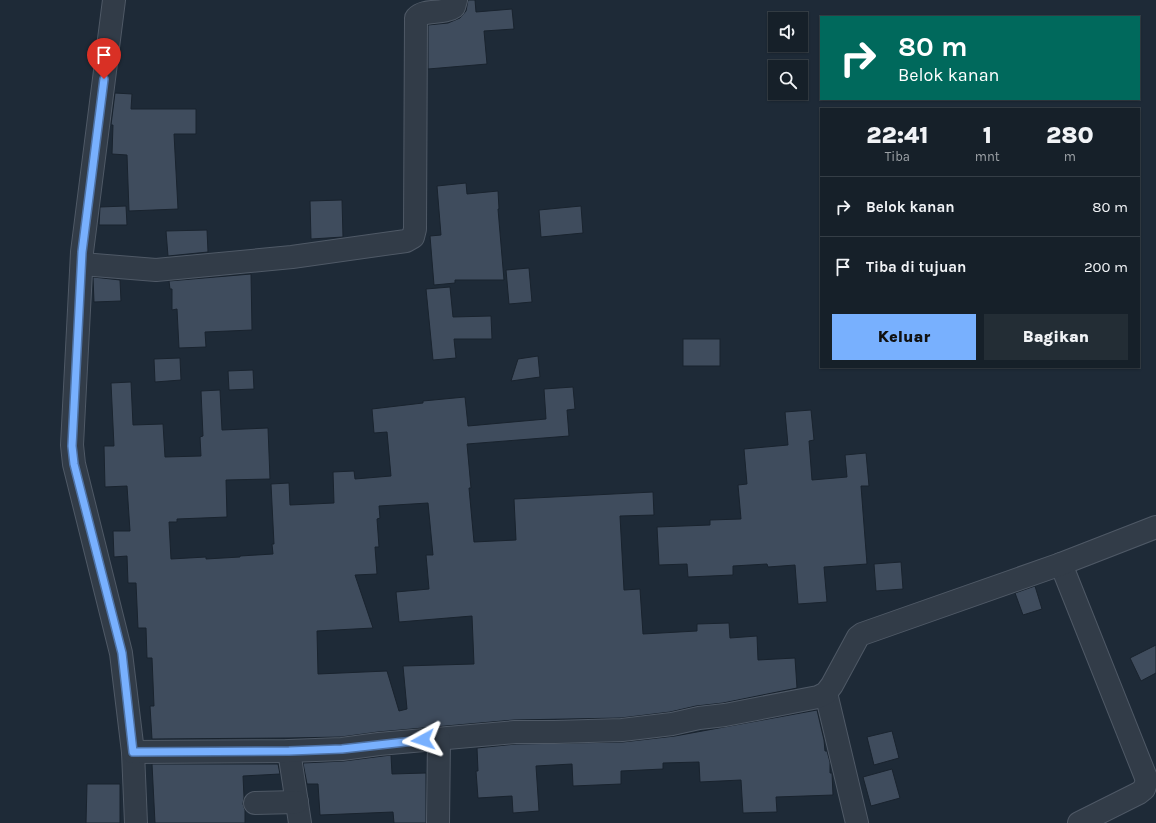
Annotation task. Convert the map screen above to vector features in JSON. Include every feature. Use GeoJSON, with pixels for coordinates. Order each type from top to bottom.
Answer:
{"type":"FeatureCollection","features":[{"type":"Feature","properties":{"kind":"street"},"geometry":{"type":"LineString","coordinates":[[114,0],[82,264],[73,452],[76,471],[122,653],[133,752],[136,823]]}},
{"type":"Feature","properties":{"kind":"street"},"geometry":{"type":"LineString","coordinates":[[82,264],[156,270],[292,257],[406,241],[413,237],[415,229],[416,18],[419,15],[450,10],[454,7],[456,0]]}},
{"type":"Feature","properties":{"kind":"street"},"geometry":{"type":"LineString","coordinates":[[133,752],[289,751],[342,749],[387,743],[515,732],[622,730],[672,724],[818,698],[832,685],[858,637],[862,634],[1061,564],[1156,527]]}},
{"type":"Feature","properties":{"kind":"street"},"geometry":{"type":"LineString","coordinates":[[1061,564],[1146,780],[1144,789],[1139,793],[1079,823]]}},
{"type":"Feature","properties":{"kind":"street"},"geometry":{"type":"LineString","coordinates":[[826,692],[857,823]]}},
{"type":"Feature","properties":{"kind":"street"},"geometry":{"type":"LineString","coordinates":[[438,823],[439,739]]}},
{"type":"Feature","properties":{"kind":"street"},"geometry":{"type":"LineString","coordinates":[[289,751],[300,823]]}},
{"type":"Feature","properties":{"kind":"street"},"geometry":{"type":"LineString","coordinates":[[255,803],[297,802]]}},
{"type":"Feature","properties":{"kind":"building"},"geometry":{"type":"Polygon","coordinates":[[[468,0],[475,0],[476,12],[512,9],[514,29],[484,31],[487,64],[428,69],[428,25],[448,23],[460,18],[466,11],[468,0]]]}},
{"type":"Feature","properties":{"kind":"building"},"geometry":{"type":"Polygon","coordinates":[[[115,93],[132,94],[131,109],[196,109],[196,134],[174,134],[178,209],[129,211],[127,155],[112,154],[113,125],[111,125],[115,93]]]}},
{"type":"Feature","properties":{"kind":"building"},"geometry":{"type":"Polygon","coordinates":[[[466,183],[467,194],[498,191],[498,209],[504,280],[455,280],[455,283],[434,285],[430,236],[441,235],[437,186],[466,183]]]}},
{"type":"Feature","properties":{"kind":"building"},"geometry":{"type":"Polygon","coordinates":[[[342,200],[343,237],[311,239],[310,201],[342,200]]]}},
{"type":"Feature","properties":{"kind":"building"},"geometry":{"type":"Polygon","coordinates":[[[126,206],[127,225],[99,225],[100,207],[126,206]]]}},
{"type":"Feature","properties":{"kind":"building"},"geometry":{"type":"Polygon","coordinates":[[[581,206],[583,233],[541,237],[539,210],[581,206]]]}},
{"type":"Feature","properties":{"kind":"building"},"geometry":{"type":"Polygon","coordinates":[[[207,230],[208,252],[168,256],[166,231],[207,230]]]}},
{"type":"Feature","properties":{"kind":"building"},"geometry":{"type":"Polygon","coordinates":[[[529,268],[532,302],[509,304],[506,270],[529,268]]]}},
{"type":"Feature","properties":{"kind":"building"},"geometry":{"type":"Polygon","coordinates":[[[251,274],[252,330],[205,332],[206,347],[179,348],[177,309],[172,310],[172,289],[170,289],[169,281],[251,274]]]}},
{"type":"Feature","properties":{"kind":"building"},"geometry":{"type":"Polygon","coordinates":[[[93,277],[120,280],[121,301],[94,302],[93,277]]]}},
{"type":"Feature","properties":{"kind":"building"},"geometry":{"type":"Polygon","coordinates":[[[450,287],[453,317],[491,316],[492,339],[454,339],[456,358],[433,360],[426,289],[450,287]]]}},
{"type":"Feature","properties":{"kind":"building"},"geometry":{"type":"Polygon","coordinates":[[[683,339],[720,339],[720,366],[683,366],[683,339]]]}},
{"type":"Feature","properties":{"kind":"building"},"geometry":{"type":"Polygon","coordinates":[[[538,356],[540,377],[511,381],[518,359],[538,356]]]}},
{"type":"Feature","properties":{"kind":"building"},"geometry":{"type":"Polygon","coordinates":[[[180,358],[181,380],[155,382],[154,359],[180,358]]]}},
{"type":"Feature","properties":{"kind":"building"},"geometry":{"type":"Polygon","coordinates":[[[253,370],[254,389],[229,390],[228,371],[253,370]]]}},
{"type":"Feature","properties":{"kind":"building"},"geometry":{"type":"Polygon","coordinates":[[[131,382],[133,425],[163,424],[165,457],[201,456],[200,437],[203,436],[201,391],[220,390],[222,430],[268,428],[270,479],[226,480],[227,517],[177,519],[177,522],[169,522],[171,559],[206,557],[206,559],[273,554],[272,544],[274,544],[271,484],[289,483],[290,505],[334,503],[333,472],[354,471],[355,479],[391,476],[387,432],[374,433],[372,409],[423,403],[423,401],[465,397],[468,426],[546,419],[544,389],[573,387],[575,409],[567,410],[569,436],[467,444],[474,542],[516,540],[514,499],[653,492],[654,515],[620,516],[624,590],[640,589],[643,634],[697,631],[697,624],[729,623],[730,638],[757,636],[758,660],[795,658],[797,688],[723,703],[621,718],[514,720],[378,732],[341,737],[152,739],[150,706],[154,706],[152,658],[147,658],[146,628],[138,628],[136,583],[128,583],[127,556],[114,557],[113,531],[130,531],[127,486],[105,487],[104,446],[114,446],[111,383],[131,382]],[[428,503],[379,506],[380,518],[377,519],[379,547],[375,547],[377,574],[355,575],[373,628],[317,631],[318,674],[387,671],[399,711],[407,709],[403,666],[474,664],[472,616],[399,622],[396,592],[429,589],[426,555],[433,555],[428,503]]]}},
{"type":"Feature","properties":{"kind":"building"},"geometry":{"type":"Polygon","coordinates":[[[811,410],[814,440],[809,441],[812,480],[847,477],[845,455],[866,453],[869,486],[861,486],[867,564],[824,567],[827,602],[798,604],[795,565],[768,567],[767,564],[733,566],[733,575],[688,577],[687,564],[659,565],[657,527],[710,525],[710,520],[741,519],[738,485],[747,484],[744,449],[788,445],[785,412],[811,410]]]}},
{"type":"Feature","properties":{"kind":"building"},"geometry":{"type":"Polygon","coordinates":[[[901,562],[903,589],[876,591],[874,564],[901,562]]]}},
{"type":"Feature","properties":{"kind":"building"},"geometry":{"type":"Polygon","coordinates":[[[1035,586],[1042,609],[1023,615],[1015,593],[1035,586]]]}},
{"type":"Feature","properties":{"kind":"building"},"geometry":{"type":"Polygon","coordinates":[[[1156,645],[1156,673],[1141,681],[1130,658],[1156,645]]]}},
{"type":"Feature","properties":{"kind":"building"},"geometry":{"type":"Polygon","coordinates":[[[817,710],[825,751],[827,751],[830,762],[833,795],[776,797],[777,812],[743,813],[741,780],[700,782],[699,762],[663,763],[663,769],[621,771],[621,784],[573,786],[572,764],[536,766],[539,811],[513,813],[512,796],[478,798],[476,771],[478,771],[477,748],[516,744],[623,742],[675,736],[817,710]]]}},
{"type":"Feature","properties":{"kind":"building"},"geometry":{"type":"Polygon","coordinates":[[[892,731],[899,758],[874,765],[867,737],[892,731]]]}},
{"type":"Feature","properties":{"kind":"building"},"geometry":{"type":"Polygon","coordinates":[[[391,755],[392,774],[426,773],[426,823],[394,823],[393,812],[320,815],[318,784],[307,784],[303,763],[344,761],[391,755]]]}},
{"type":"Feature","properties":{"kind":"building"},"geometry":{"type":"Polygon","coordinates":[[[152,764],[278,764],[280,774],[243,776],[245,823],[155,823],[152,764]]]}},
{"type":"Feature","properties":{"kind":"building"},"geometry":{"type":"Polygon","coordinates":[[[892,769],[900,798],[871,806],[863,777],[892,769]]]}},
{"type":"Feature","properties":{"kind":"building"},"geometry":{"type":"Polygon","coordinates":[[[87,784],[120,784],[120,823],[86,823],[87,784]]]}},
{"type":"Feature","properties":{"kind":"route"},"geometry":{"type":"LineString","coordinates":[[104,79],[82,252],[72,446],[74,464],[122,653],[133,752],[256,752],[342,749],[423,740]]}}]}
